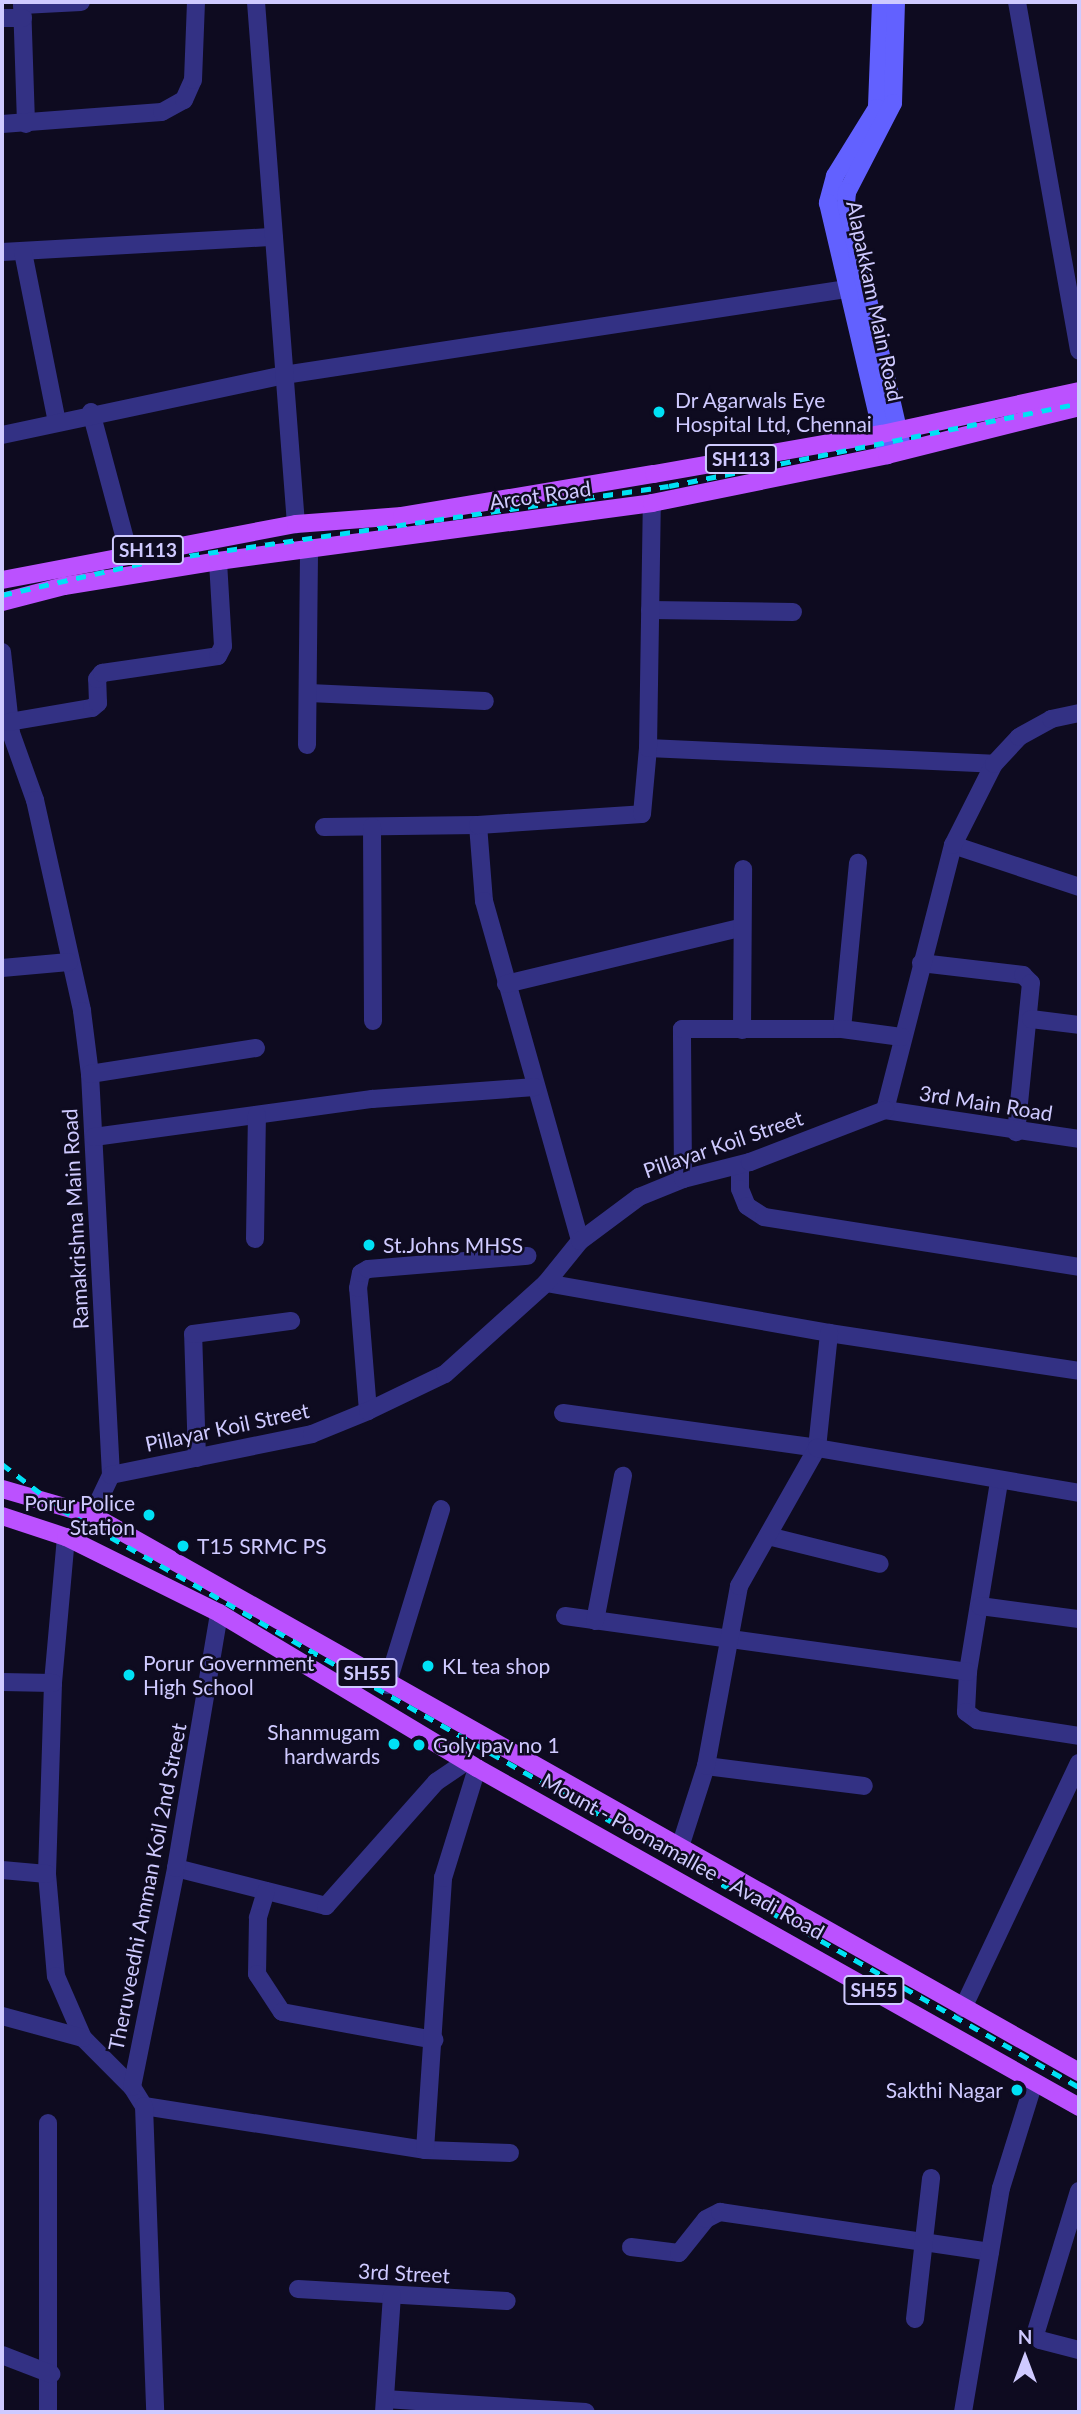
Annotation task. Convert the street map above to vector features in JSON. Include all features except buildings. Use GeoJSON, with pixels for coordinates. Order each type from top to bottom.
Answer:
{"type":"FeatureCollection","features":[{"type":"Feature","properties":{"kind":"main road","name":"Alapakkam Main Road"},"geometry":{"type":"LineString","coordinates":[[881,2],[877,108],[835,176],[829,194],[895,453]]}},
{"type":"Feature","properties":{"kind":"main road","name":"Alapakkam Main Road"},"geometry":{"type":"LineString","coordinates":[[854,288],[847,192],[893,103],[896,2]]}},
{"type":"Feature","properties":{"kind":"main road","name":"Arcot Road"},"geometry":{"type":"LineString","coordinates":[[2,580],[296,524],[402,516],[890,432],[1079,391]]}},
{"type":"Feature","properties":{"kind":"main road","name":"Arcot Road"},"geometry":{"type":"LineString","coordinates":[[2,602],[64,586],[218,561],[309,551],[652,503],[895,453],[1079,407]]}},
{"type":"Feature","properties":{"kind":"main road","name":"Mount - Poonamallee - Avadi Road"},"geometry":{"type":"LineString","coordinates":[[2,1489],[92,1515],[387,1685],[663,1836],[1079,2072]]}},
{"type":"Feature","properties":{"kind":"main road","name":"Mount - Poonamallee - Avadi Road"},"geometry":{"type":"LineString","coordinates":[[2,1516],[66,1537],[219,1613],[472,1765],[648,1861],[1079,2108]]}},
{"type":"Feature","properties":{"kind":"main road"},"geometry":{"type":"LineString","coordinates":[[315,1670],[327,1650]]}},
{"type":"Feature","properties":{"kind":"main road"},"geometry":{"type":"LineString","coordinates":[[648,1861],[663,1836]]}},
{"type":"Feature","properties":{"kind":"main road"},"geometry":{"type":"LineString","coordinates":[[791,1942],[805,1918]]}},
{"type":"Feature","properties":{"kind":"street"},"geometry":{"type":"LineString","coordinates":[[2,18],[23,8],[80,2]]}},
{"type":"Feature","properties":{"kind":"street"},"geometry":{"type":"LineString","coordinates":[[2,124],[162,112],[184,100],[193,80],[196,2]]}},
{"type":"Feature","properties":{"kind":"street"},"geometry":{"type":"LineString","coordinates":[[256,2],[296,524]]}},
{"type":"Feature","properties":{"kind":"street"},"geometry":{"type":"LineString","coordinates":[[1017,2],[1079,351]]}},
{"type":"Feature","properties":{"kind":"street"},"geometry":{"type":"LineString","coordinates":[[23,8],[26,124]]}},
{"type":"Feature","properties":{"kind":"street"},"geometry":{"type":"LineString","coordinates":[[2,252],[274,237]]}},
{"type":"Feature","properties":{"kind":"street"},"geometry":{"type":"LineString","coordinates":[[23,252],[57,422]]}},
{"type":"Feature","properties":{"kind":"street"},"geometry":{"type":"LineString","coordinates":[[2,435],[91,412],[284,375],[854,288]]}},
{"type":"Feature","properties":{"kind":"street"},"geometry":{"type":"LineString","coordinates":[[91,412],[129,554]]}},
{"type":"Feature","properties":{"kind":"street"},"geometry":{"type":"LineString","coordinates":[[324,827],[478,825],[642,814],[648,747],[652,503]]}},
{"type":"Feature","properties":{"kind":"street"},"geometry":{"type":"LineString","coordinates":[[307,745],[309,551]]}},
{"type":"Feature","properties":{"kind":"street"},"geometry":{"type":"LineString","coordinates":[[9,722],[92,708],[98,704],[97,679],[102,673],[218,656],[223,646],[218,561]]}},
{"type":"Feature","properties":{"kind":"street"},"geometry":{"type":"LineString","coordinates":[[650,610],[793,612]]}},
{"type":"Feature","properties":{"kind":"street","name":"Ramakrishna Main Road"},"geometry":{"type":"LineString","coordinates":[[2,652],[9,722],[35,800],[82,1011],[94,1137],[111,1475]]}},
{"type":"Feature","properties":{"kind":"street"},"geometry":{"type":"LineString","coordinates":[[309,693],[485,701]]}},
{"type":"Feature","properties":{"kind":"street"},"geometry":{"type":"LineString","coordinates":[[885,1110],[901,1037],[953,845],[994,764],[1019,737],[1051,719],[1079,713]]}},
{"type":"Feature","properties":{"kind":"street"},"geometry":{"type":"LineString","coordinates":[[648,747],[994,764]]}},
{"type":"Feature","properties":{"kind":"street"},"geometry":{"type":"LineString","coordinates":[[478,825],[484,901],[580,1241]]}},
{"type":"Feature","properties":{"kind":"street"},"geometry":{"type":"LineString","coordinates":[[372,827],[373,1021]]}},
{"type":"Feature","properties":{"kind":"street"},"geometry":{"type":"LineString","coordinates":[[953,845],[1079,887]]}},
{"type":"Feature","properties":{"kind":"street"},"geometry":{"type":"LineString","coordinates":[[842,1029],[858,863]]}},
{"type":"Feature","properties":{"kind":"street"},"geometry":{"type":"LineString","coordinates":[[742,1030],[740,929],[743,869]]}},
{"type":"Feature","properties":{"kind":"street"},"geometry":{"type":"LineString","coordinates":[[506,984],[740,929]]}},
{"type":"Feature","properties":{"kind":"street"},"geometry":{"type":"LineString","coordinates":[[2,968],[69,962]]}},
{"type":"Feature","properties":{"kind":"street"},"geometry":{"type":"LineString","coordinates":[[921,963],[1023,975],[1033,989],[1016,1132]]}},
{"type":"Feature","properties":{"kind":"street"},"geometry":{"type":"LineString","coordinates":[[1031,1019],[1079,1026]]}},
{"type":"Feature","properties":{"kind":"street"},"geometry":{"type":"LineString","coordinates":[[683,1179],[682,1029],[842,1029],[901,1037]]}},
{"type":"Feature","properties":{"kind":"street"},"geometry":{"type":"LineString","coordinates":[[90,1074],[256,1048]]}},
{"type":"Feature","properties":{"kind":"street"},"geometry":{"type":"LineString","coordinates":[[94,1137],[372,1099],[536,1087]]}},
{"type":"Feature","properties":{"kind":"street","name":"3rd Main Road"},"geometry":{"type":"LineString","coordinates":[[885,1110],[1016,1132],[1079,1139]]}},
{"type":"Feature","properties":{"kind":"street","name":"Pillayar Koil Street"},"geometry":{"type":"LineString","coordinates":[[111,1475],[312,1434],[368,1411],[445,1374],[547,1283],[580,1241],[639,1197],[683,1179],[740,1165],[885,1110]]}},
{"type":"Feature","properties":{"kind":"street"},"geometry":{"type":"LineString","coordinates":[[256,1238],[257,1115]]}},
{"type":"Feature","properties":{"kind":"street"},"geometry":{"type":"LineString","coordinates":[[740,1165],[740,1189],[747,1206],[764,1217],[1079,1267]]}},
{"type":"Feature","properties":{"kind":"street"},"geometry":{"type":"LineString","coordinates":[[368,1411],[358,1288],[361,1273],[368,1269],[527,1256]]}},
{"type":"Feature","properties":{"kind":"street"},"geometry":{"type":"LineString","coordinates":[[547,1283],[829,1333],[1079,1371]]}},
{"type":"Feature","properties":{"kind":"street"},"geometry":{"type":"LineString","coordinates":[[197,1458],[193,1334],[290,1321]]}},
{"type":"Feature","properties":{"kind":"street"},"geometry":{"type":"LineString","coordinates":[[680,1847],[706,1766],[726,1641],[739,1586],[817,1448],[829,1333]]}},
{"type":"Feature","properties":{"kind":"street"},"geometry":{"type":"LineString","coordinates":[[564,1413],[817,1448],[999,1482],[1079,1493]]}},
{"type":"Feature","properties":{"kind":"street"},"geometry":{"type":"LineString","coordinates":[[92,1515],[111,1475]]}},
{"type":"Feature","properties":{"kind":"street"},"geometry":{"type":"LineString","coordinates":[[594,1621],[623,1476]]}},
{"type":"Feature","properties":{"kind":"street"},"geometry":{"type":"LineString","coordinates":[[999,1482],[981,1606],[968,1672],[966,1712],[976,1720],[1079,1736]]}},
{"type":"Feature","properties":{"kind":"street"},"geometry":{"type":"LineString","coordinates":[[387,1685],[441,1509]]}},
{"type":"Feature","properties":{"kind":"street"},"geometry":{"type":"LineString","coordinates":[[768,1536],[880,1564]]}},
{"type":"Feature","properties":{"kind":"street"},"geometry":{"type":"LineString","coordinates":[[66,1537],[54,1683],[47,1874],[56,1976],[83,2038],[132,2087],[144,2106],[155,2412]]}},
{"type":"Feature","properties":{"kind":"street"},"geometry":{"type":"LineString","coordinates":[[981,1606],[1079,1619]]}},
{"type":"Feature","properties":{"kind":"street","name":"Theruveedhi Amman Koil 2nd Street"},"geometry":{"type":"LineString","coordinates":[[132,2087],[176,1868],[219,1613]]}},
{"type":"Feature","properties":{"kind":"street"},"geometry":{"type":"LineString","coordinates":[[565,1616],[726,1641],[968,1672]]}},
{"type":"Feature","properties":{"kind":"street"},"geometry":{"type":"LineString","coordinates":[[2,1682],[54,1683]]}},
{"type":"Feature","properties":{"kind":"street"},"geometry":{"type":"LineString","coordinates":[[963,2008],[1079,1763]]}},
{"type":"Feature","properties":{"kind":"street"},"geometry":{"type":"LineString","coordinates":[[176,1868],[326,1906],[436,1782],[472,1765]]}},
{"type":"Feature","properties":{"kind":"street"},"geometry":{"type":"LineString","coordinates":[[425,2150],[443,1878],[472,1765]]}},
{"type":"Feature","properties":{"kind":"street"},"geometry":{"type":"LineString","coordinates":[[706,1766],[864,1786]]}},
{"type":"Feature","properties":{"kind":"street"},"geometry":{"type":"LineString","coordinates":[[2,1870],[47,1874]]}},
{"type":"Feature","properties":{"kind":"street"},"geometry":{"type":"LineString","coordinates":[[266,1891],[258,1918],[257,1974],[282,2012],[434,2040]]}},
{"type":"Feature","properties":{"kind":"street"},"geometry":{"type":"LineString","coordinates":[[2,2016],[83,2038]]}},
{"type":"Feature","properties":{"kind":"street"},"geometry":{"type":"LineString","coordinates":[[963,2412],[1001,2188],[1034,2082]]}},
{"type":"Feature","properties":{"kind":"street"},"geometry":{"type":"LineString","coordinates":[[144,2106],[425,2150],[510,2153]]}},
{"type":"Feature","properties":{"kind":"street"},"geometry":{"type":"LineString","coordinates":[[48,2123],[51,2374],[48,2412]]}},
{"type":"Feature","properties":{"kind":"street"},"geometry":{"type":"LineString","coordinates":[[915,2319],[931,2178]]}},
{"type":"Feature","properties":{"kind":"street"},"geometry":{"type":"LineString","coordinates":[[1079,2191],[1035,2335],[1079,2350]]}},
{"type":"Feature","properties":{"kind":"street"},"geometry":{"type":"LineString","coordinates":[[631,2247],[679,2253],[706,2220],[720,2212],[990,2252]]}},
{"type":"Feature","properties":{"kind":"street","name":"3rd Street"},"geometry":{"type":"LineString","coordinates":[[298,2290],[507,2301]]}},
{"type":"Feature","properties":{"kind":"street"},"geometry":{"type":"LineString","coordinates":[[392,2295],[384,2406],[586,2412]]}},
{"type":"Feature","properties":{"kind":"street"},"geometry":{"type":"LineString","coordinates":[[2,2355],[51,2374]]}},
{"type":"Feature","properties":{"kind":"railway"},"geometry":{"type":"LineString","coordinates":[[2,595],[152,561],[669,486],[1079,403]]}},
{"type":"Feature","properties":{"kind":"railway"},"geometry":{"type":"LineString","coordinates":[[2,1464],[61,1509],[1079,2087]]}},
{"type":"Feature","properties":{"kind":"place","name":"Dr Agarwals Eye Hospital Ltd, Chennai"},"geometry":{"type":"Point","coordinates":[659,412]}},
{"type":"Feature","properties":{"kind":"place","name":"St.Johns MHSS"},"geometry":{"type":"Point","coordinates":[369,1245]}},
{"type":"Feature","properties":{"kind":"place","name":"Porur Police Station"},"geometry":{"type":"Point","coordinates":[149,1515]}},
{"type":"Feature","properties":{"kind":"place","name":"T15 SRMC PS"},"geometry":{"type":"Point","coordinates":[183,1546]}},
{"type":"Feature","properties":{"kind":"place","name":"KL tea shop"},"geometry":{"type":"Point","coordinates":[428,1666]}},
{"type":"Feature","properties":{"kind":"place","name":"Porur Government High School"},"geometry":{"type":"Point","coordinates":[129,1675]}},
{"type":"Feature","properties":{"kind":"place","name":"Shanmugam hardwards"},"geometry":{"type":"Point","coordinates":[394,1744]}},
{"type":"Feature","properties":{"kind":"place","name":"Goly pav no 1"},"geometry":{"type":"Point","coordinates":[419,1745]}},
{"type":"Feature","properties":{"kind":"place","name":"Sakthi Nagar"},"geometry":{"type":"Point","coordinates":[1017,2090]}}]}
